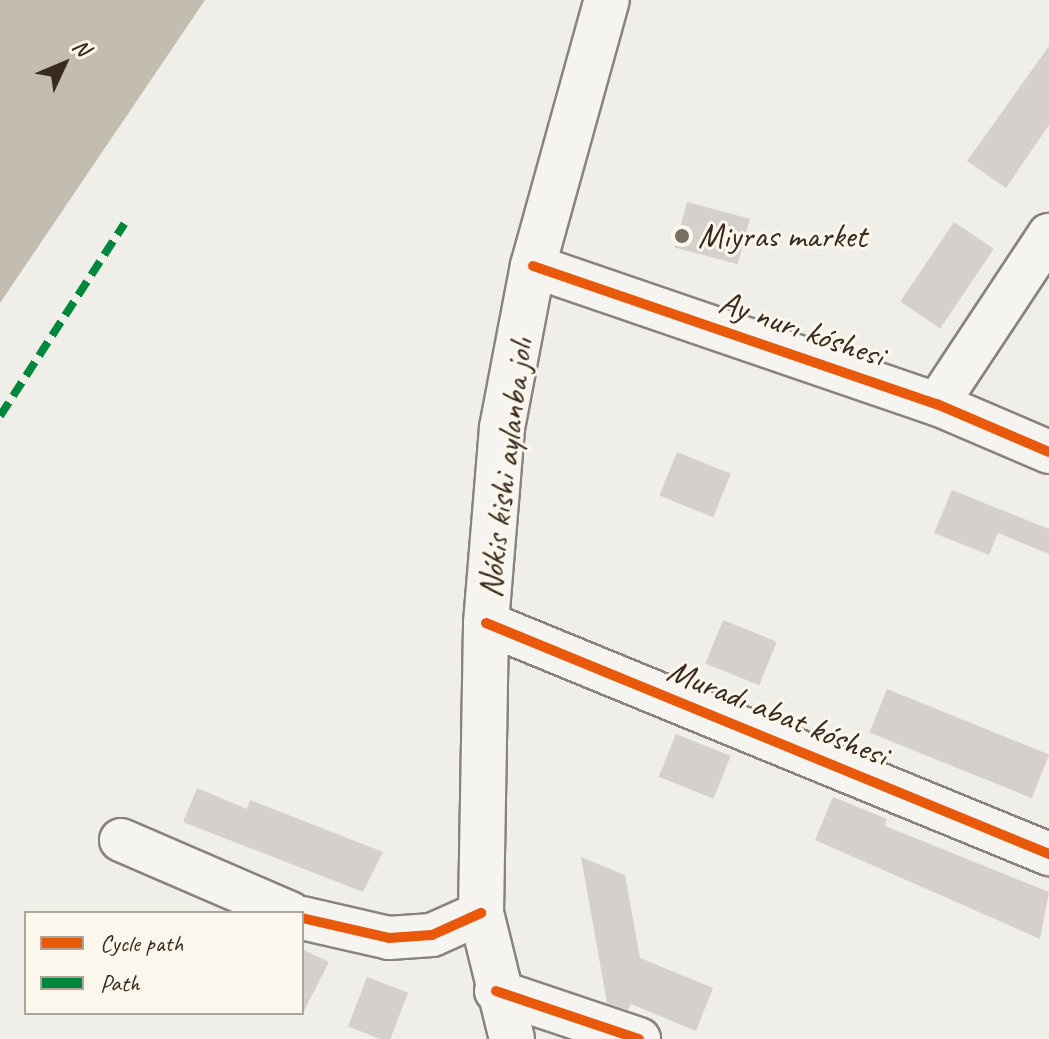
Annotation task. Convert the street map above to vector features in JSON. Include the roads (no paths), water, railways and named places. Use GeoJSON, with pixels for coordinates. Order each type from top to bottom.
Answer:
{"type":"FeatureCollection","features":[{"type":"Feature","properties":{"kind":"main road","name":"Nókis kishi aylanba jolı"},"geometry":{"type":"LineString","coordinates":[[512,1039],[496,991],[481,913],[486,623],[502,428],[533,266],[607,0]]}},
{"type":"Feature","properties":{"kind":"street"},"geometry":{"type":"LineString","coordinates":[[937,404],[1049,235]]}},
{"type":"Feature","properties":{"kind":"street","name":"Ay nurı kóshesi"},"geometry":{"type":"LineString","coordinates":[[533,266],[937,404],[1049,452]]}},
{"type":"Feature","properties":{"kind":"street","name":"Muradı abat kóshesi"},"geometry":{"type":"LineString","coordinates":[[486,623],[1049,854]]}},
{"type":"Feature","properties":{"kind":"street"},"geometry":{"type":"LineString","coordinates":[[121,840],[285,911]]}},
{"type":"Feature","properties":{"kind":"street"},"geometry":{"type":"LineString","coordinates":[[304,918],[389,938],[432,935],[481,913]]}},
{"type":"Feature","properties":{"kind":"street"},"geometry":{"type":"LineString","coordinates":[[496,991],[639,1039]]}},
{"type":"Feature","properties":{"kind":"place","name":"Miyras market"},"geometry":{"type":"Point","coordinates":[682,236]}}]}
